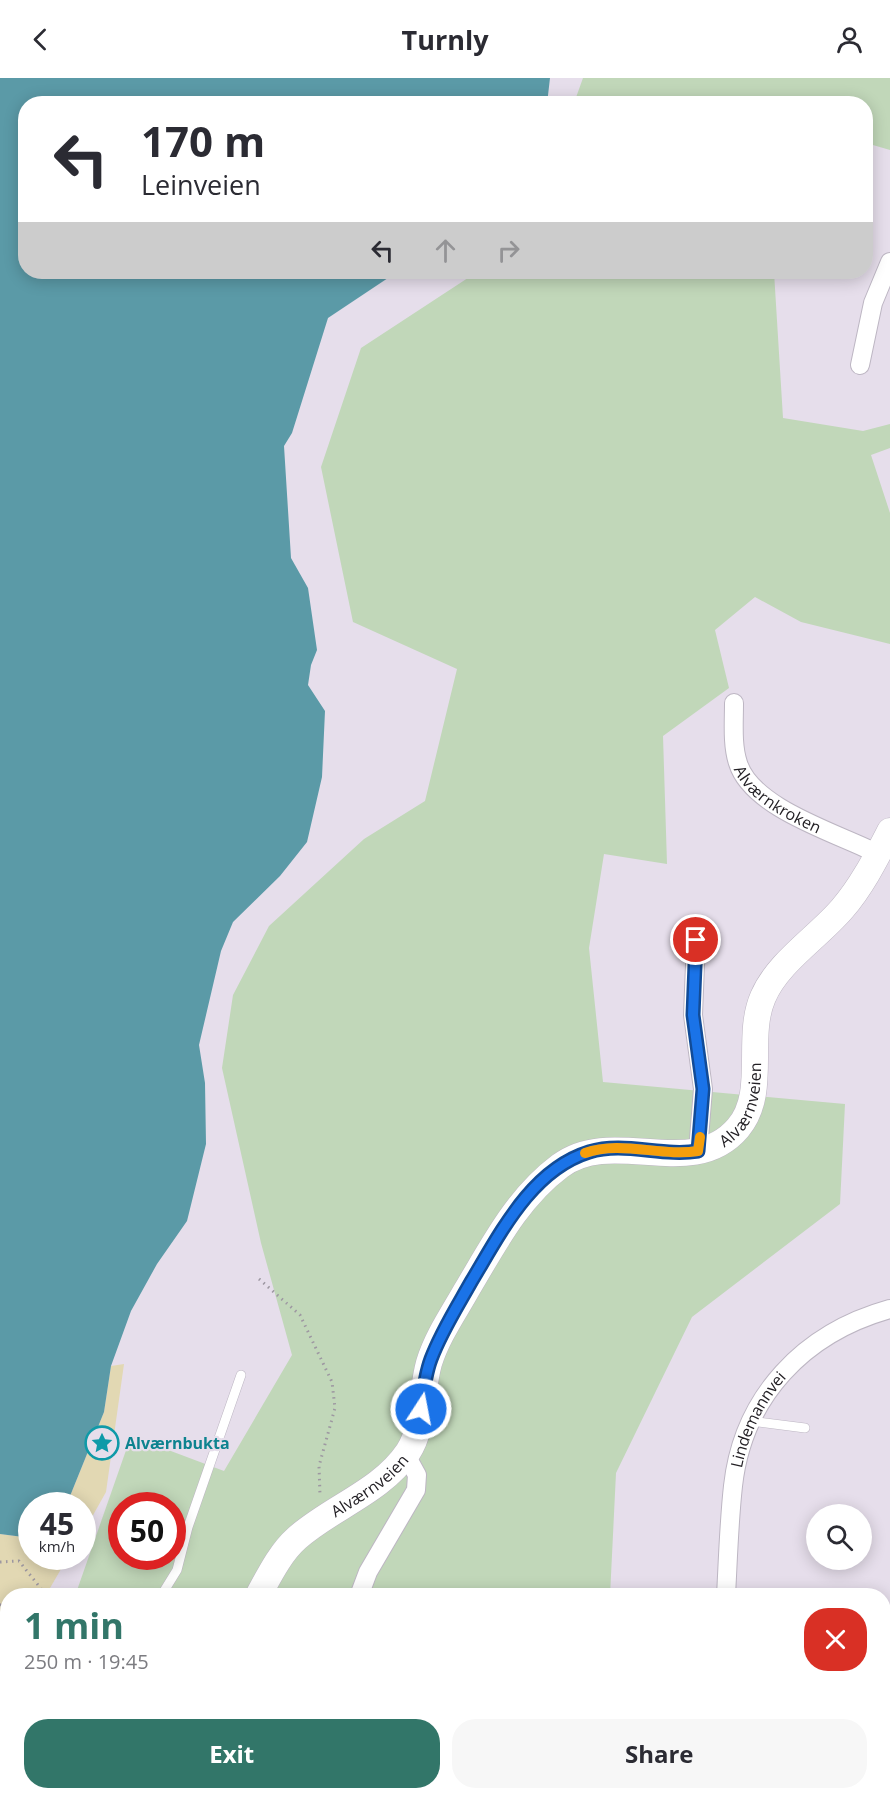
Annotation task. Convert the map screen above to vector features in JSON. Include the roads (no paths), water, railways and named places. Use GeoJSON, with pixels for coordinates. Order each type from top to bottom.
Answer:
{"type":"FeatureCollection","features":[{"type":"Feature","properties":{"kind":"main road","name":"Alværnveien"},"geometry":{"type":"LineString","coordinates":[[263,1588],[279,1560],[295,1540],[377,1484],[406,1455],[414,1442],[430,1362],[436,1345],[494,1244],[534,1189],[562,1164],[591,1151],[620,1148],[672,1153],[698,1151],[729,1138],[740,1126],[748,1111],[754,1089],[754,1026],[766,991],[778,973],[842,909],[885,846]]}},
{"type":"Feature","properties":{"kind":"street"},"geometry":{"type":"LineString","coordinates":[[860,365],[873,303],[890,262]]}},
{"type":"Feature","properties":{"kind":"street","name":"Alværnkroken"},"geometry":{"type":"LineString","coordinates":[[734,703],[737,763],[751,785],[802,820],[885,846]]}},
{"type":"Feature","properties":{"kind":"street"},"geometry":{"type":"LineString","coordinates":[[696,940],[693,1015],[703,1089],[698,1151]]}},
{"type":"Feature","properties":{"kind":"street","name":"Lindemannvei"},"geometry":{"type":"LineString","coordinates":[[727,1588],[733,1485],[743,1440],[752,1421],[778,1378],[801,1352],[829,1334],[890,1309]]}},
{"type":"Feature","properties":{"kind":"street"},"geometry":{"type":"LineString","coordinates":[[362,1588],[368,1572],[416,1490],[417,1475],[406,1455]]}},
{"type":"Feature","properties":{"kind":"lane"},"geometry":{"type":"LineString","coordinates":[[166,1588],[177,1570],[188,1527],[242,1375]]}},
{"type":"Feature","properties":{"kind":"lane"},"geometry":{"type":"LineString","coordinates":[[752,1421],[805,1428]]}},
{"type":"Feature","properties":{"kind":"water"},"geometry":{"type":"Polygon","coordinates":[[[0,78],[550,78],[548,96],[18,96],[18,279],[386,279],[328,318],[292,433],[284,446],[291,558],[308,588],[317,650],[311,665],[308,685],[325,711],[322,777],[307,842],[280,876],[233,922],[221,951],[199,1045],[205,1083],[206,1144],[187,1221],[157,1264],[131,1311],[111,1366],[104,1412],[72,1492],[18,1492],[18,1536],[0,1534],[0,78]]]}},
{"type":"Feature","properties":{"kind":"place","name":"Alværnbukta"},"geometry":{"type":"Point","coordinates":[102,1443]}}]}
